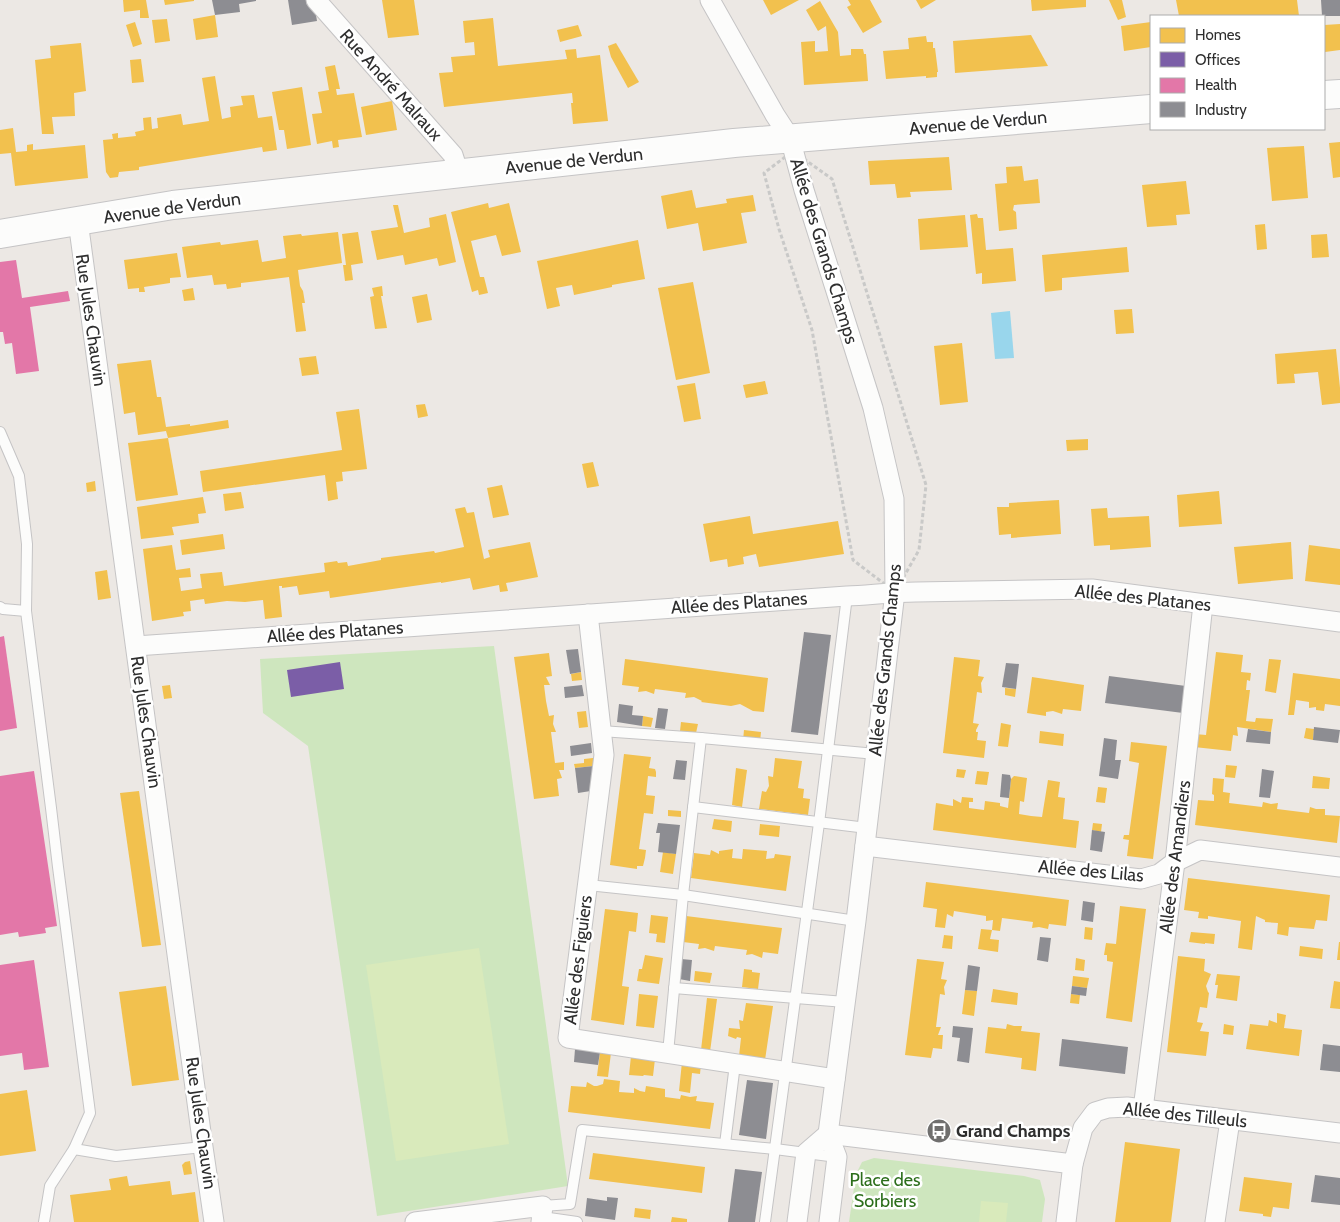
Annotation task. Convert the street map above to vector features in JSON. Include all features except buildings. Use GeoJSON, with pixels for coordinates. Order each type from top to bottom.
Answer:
{"type":"FeatureCollection","features":[{"type":"Feature","properties":{"kind":"main road"},"geometry":{"type":"LineString","coordinates":[[1325,95],[1340,94]]}},
{"type":"Feature","properties":{"kind":"main road","name":"Avenue de Verdun"},"geometry":{"type":"LineString","coordinates":[[0,234],[173,205],[734,143],[791,145],[1150,109]]}},
{"type":"Feature","properties":{"kind":"street","name":"Rue André Malraux"},"geometry":{"type":"LineString","coordinates":[[316,0],[454,155],[459,174]]}},
{"type":"Feature","properties":{"kind":"street","name":"Allée des Grands Champs"},"geometry":{"type":"LineString","coordinates":[[710,0],[791,145],[873,408],[894,499],[895,592],[856,921],[828,1134],[837,1157],[829,1222]]}},
{"type":"Feature","properties":{"kind":"street","name":"Rue Jules Chauvin"},"geometry":{"type":"LineString","coordinates":[[78,221],[214,1222]]}},
{"type":"Feature","properties":{"kind":"street","name":"Allée des Platanes"},"geometry":{"type":"LineString","coordinates":[[136,646],[895,592],[1092,589],[1340,622]]}},
{"type":"Feature","properties":{"kind":"street","name":"Allée des Amandiers"},"geometry":{"type":"LineString","coordinates":[[1143,1109],[1175,862],[1203,604]]}},
{"type":"Feature","properties":{"kind":"street","name":"Allée des Figuiers"},"geometry":{"type":"LineString","coordinates":[[588,614],[604,755],[568,1038],[834,1079]]}},
{"type":"Feature","properties":{"kind":"street","name":"Allée des Lilas"},"geometry":{"type":"LineString","coordinates":[[866,837],[1141,879],[1159,874],[1175,862],[1200,850],[1340,868]]}},
{"type":"Feature","properties":{"kind":"street","name":"Allée des Tilleuls"},"geometry":{"type":"LineString","coordinates":[[1066,1222],[1073,1164],[1083,1128],[1095,1112],[1108,1108],[1127,1107],[1340,1133]]}},
{"type":"Feature","properties":{"kind":"street"},"geometry":{"type":"LineString","coordinates":[[1215,1222],[1230,1120]]}},
{"type":"Feature","properties":{"kind":"street"},"geometry":{"type":"LineString","coordinates":[[797,1222],[806,1153],[828,1134],[1073,1164]]}},
{"type":"Feature","properties":{"kind":"street"},"geometry":{"type":"LineString","coordinates":[[415,1222],[542,1215]]}},
{"type":"Feature","properties":{"kind":"lane"},"geometry":{"type":"LineString","coordinates":[[0,432],[3,448],[19,476],[28,544],[26,611],[90,1113],[74,1149],[50,1186],[44,1222]]}},
{"type":"Feature","properties":{"kind":"lane"},"geometry":{"type":"LineString","coordinates":[[765,1222],[819,823],[847,596]]}},
{"type":"Feature","properties":{"kind":"lane"},"geometry":{"type":"LineString","coordinates":[[0,607],[3,609],[26,611]]}},
{"type":"Feature","properties":{"kind":"lane"},"geometry":{"type":"LineString","coordinates":[[602,732],[701,738],[876,754]]}},
{"type":"Feature","properties":{"kind":"lane"},"geometry":{"type":"LineString","coordinates":[[668,1053],[683,895],[701,738]]}},
{"type":"Feature","properties":{"kind":"lane"},"geometry":{"type":"LineString","coordinates":[[693,806],[819,823],[866,837]]}},
{"type":"Feature","properties":{"kind":"lane"},"geometry":{"type":"LineString","coordinates":[[588,885],[683,895],[856,921]]}},
{"type":"Feature","properties":{"kind":"lane"},"geometry":{"type":"LineString","coordinates":[[674,988],[845,1002]]}},
{"type":"Feature","properties":{"kind":"lane"},"geometry":{"type":"LineString","coordinates":[[725,1144],[736,1064]]}},
{"type":"Feature","properties":{"kind":"lane"},"geometry":{"type":"LineString","coordinates":[[542,1215],[570,1204],[582,1130],[837,1157]]}},
{"type":"Feature","properties":{"kind":"lane"},"geometry":{"type":"LineString","coordinates":[[74,1149],[116,1156],[203,1147]]}},
{"type":"Feature","properties":{"kind":"lane"},"geometry":{"type":"LineString","coordinates":[[542,1215],[577,1222]]}},
{"type":"Feature","properties":{"kind":"path"},"geometry":{"type":"LineString","coordinates":[[791,145],[764,173],[779,229],[812,330],[853,560],[895,592]]}},
{"type":"Feature","properties":{"kind":"green space"},"geometry":{"type":"Polygon","coordinates":[[[494,646],[568,1186],[377,1216],[308,746],[263,713],[260,659],[494,646]]]}},
{"type":"Feature","properties":{"kind":"green space"},"geometry":{"type":"Polygon","coordinates":[[[479,948],[509,1144],[396,1161],[366,965],[479,948]]]}},
{"type":"Feature","properties":{"kind":"green space","name":"Place des Sorbiers"},"geometry":{"type":"Polygon","coordinates":[[[874,1158],[1024,1176],[1040,1180],[1045,1199],[1042,1222],[849,1222],[856,1174],[862,1162],[874,1158]]]}},
{"type":"Feature","properties":{"kind":"green space"},"geometry":{"type":"Polygon","coordinates":[[[981,1201],[1008,1203],[1006,1222],[979,1222],[981,1201]]]}},
{"type":"Feature","properties":{"kind":"water"},"geometry":{"type":"Polygon","coordinates":[[[1010,311],[1014,358],[995,359],[991,313],[1010,311]]]}},
{"type":"Feature","properties":{"kind":"place","name":"Grand Champs"},"geometry":{"type":"Point","coordinates":[939,1131]}}]}
